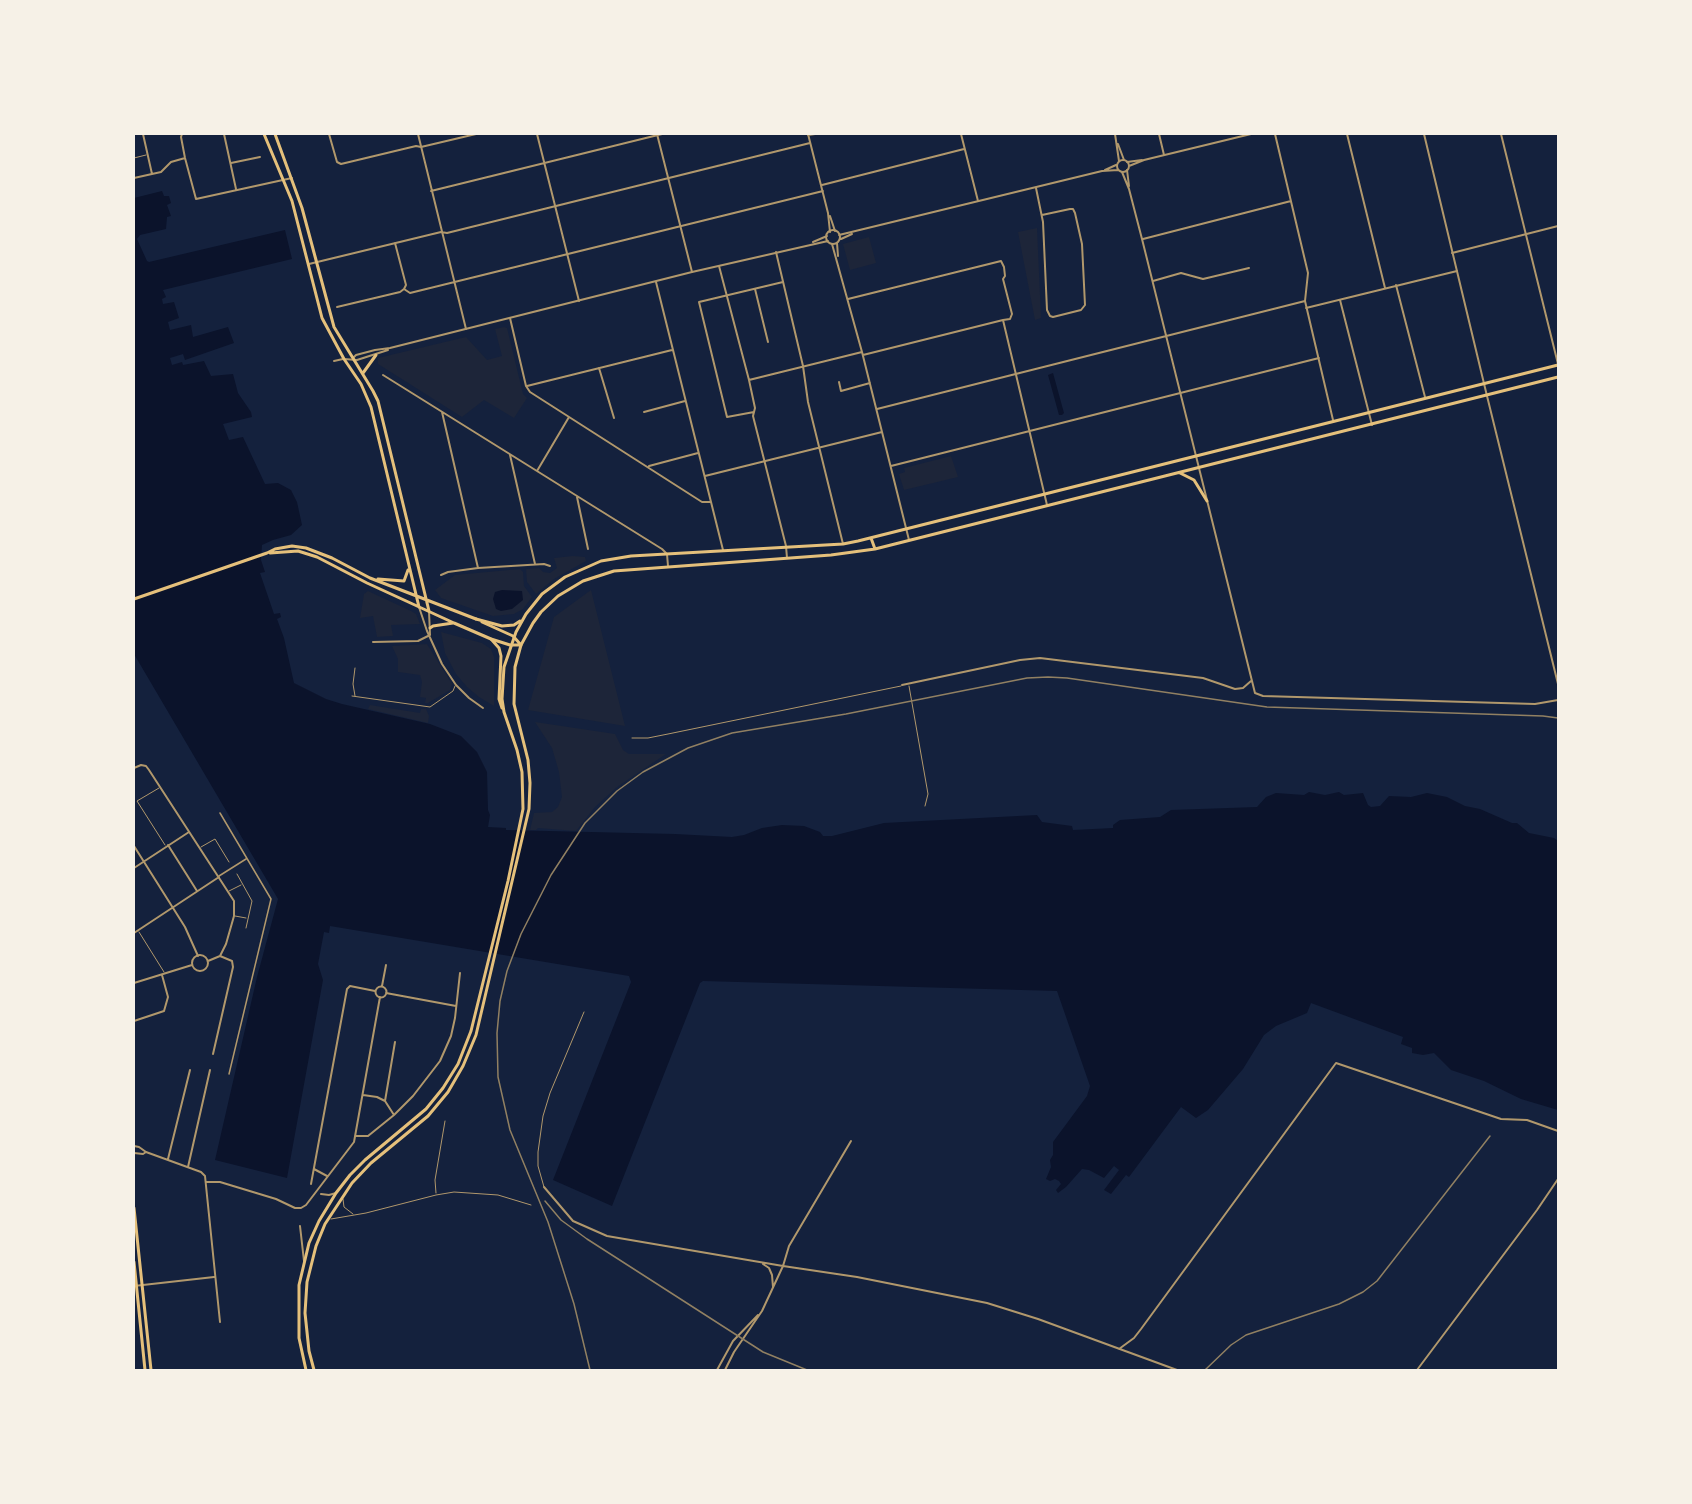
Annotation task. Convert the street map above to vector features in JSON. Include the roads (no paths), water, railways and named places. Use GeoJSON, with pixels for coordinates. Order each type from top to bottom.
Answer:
{"type":"FeatureCollection","features":[{"type":"Feature","properties":{"kind":"main road"},"geometry":{"type":"LineString","coordinates":[[264,134],[292,201],[322,318],[372,407],[419,607]]}},
{"type":"Feature","properties":{"kind":"main road"},"geometry":{"type":"LineString","coordinates":[[275,134],[292,178],[332,320],[343,344],[374,391],[429,612]]}},
{"type":"Feature","properties":{"kind":"main road"},"geometry":{"type":"LineString","coordinates":[[363,374],[376,355]]}},
{"type":"Feature","properties":{"kind":"main road"},"geometry":{"type":"LineString","coordinates":[[504,712],[502,682],[508,650],[522,620],[542,594],[565,577],[612,558],[843,544],[1558,365]]}},
{"type":"Feature","properties":{"kind":"main road"},"geometry":{"type":"LineString","coordinates":[[314,1371],[306,1324],[307,1282],[316,1246],[327,1221],[352,1183],[371,1163],[428,1116],[448,1092],[470,1051],[528,820],[530,798],[528,760],[514,704],[514,680],[521,645],[541,612],[558,596],[583,581],[614,571],[787,559],[875,549],[1558,377]]}},
{"type":"Feature","properties":{"kind":"main road"},"geometry":{"type":"LineString","coordinates":[[1179,472],[1192,478],[1207,501]]}},
{"type":"Feature","properties":{"kind":"main road"},"geometry":{"type":"LineString","coordinates":[[872,538],[875,549]]}},
{"type":"Feature","properties":{"kind":"main road"},"geometry":{"type":"LineString","coordinates":[[134,599],[285,546],[306,548],[332,558],[370,578],[476,619],[513,636],[521,645]]}},
{"type":"Feature","properties":{"kind":"main road"},"geometry":{"type":"LineString","coordinates":[[267,553],[298,551],[317,557],[367,584],[491,639],[510,645],[521,645]]}},
{"type":"Feature","properties":{"kind":"main road"},"geometry":{"type":"LineString","coordinates":[[370,578],[394,582],[404,581],[408,566]]}},
{"type":"Feature","properties":{"kind":"main road"},"geometry":{"type":"LineString","coordinates":[[476,619],[502,626],[514,625],[522,620]]}},
{"type":"Feature","properties":{"kind":"main road"},"geometry":{"type":"LineString","coordinates":[[430,628],[454,623]]}},
{"type":"Feature","properties":{"kind":"main road"},"geometry":{"type":"LineString","coordinates":[[306,1371],[299,1338],[299,1286],[304,1261],[319,1221],[336,1193],[365,1160],[419,1116],[442,1088],[465,1048],[478,1005],[522,820],[523,798],[519,761],[499,699],[500,654],[491,639]]}},
{"type":"Feature","properties":{"kind":"main road"},"geometry":{"type":"LineString","coordinates":[[134,1208],[151,1371]]}},
{"type":"Feature","properties":{"kind":"main road"},"geometry":{"type":"LineString","coordinates":[[134,1262],[145,1371]]}},
{"type":"Feature","properties":{"kind":"street"},"geometry":{"type":"LineString","coordinates":[[143,134],[152,174]]}},
{"type":"Feature","properties":{"kind":"street"},"geometry":{"type":"LineString","coordinates":[[182,134],[185,158],[196,199],[292,178]]}},
{"type":"Feature","properties":{"kind":"street"},"geometry":{"type":"LineString","coordinates":[[224,134],[237,190]]}},
{"type":"Feature","properties":{"kind":"street"},"geometry":{"type":"LineString","coordinates":[[330,134],[339,164],[476,134]]}},
{"type":"Feature","properties":{"kind":"street"},"geometry":{"type":"LineString","coordinates":[[417,134],[466,329]]}},
{"type":"Feature","properties":{"kind":"street"},"geometry":{"type":"LineString","coordinates":[[537,134],[579,301]]}},
{"type":"Feature","properties":{"kind":"street"},"geometry":{"type":"LineString","coordinates":[[657,134],[692,273]]}},
{"type":"Feature","properties":{"kind":"street"},"geometry":{"type":"LineString","coordinates":[[431,191],[662,134]]}},
{"type":"Feature","properties":{"kind":"street"},"geometry":{"type":"LineString","coordinates":[[815,134],[808,134],[822,185],[830,232]]}},
{"type":"Feature","properties":{"kind":"street"},"geometry":{"type":"LineString","coordinates":[[962,134],[978,202]]}},
{"type":"Feature","properties":{"kind":"street"},"geometry":{"type":"LineString","coordinates":[[1114,134],[1129,166]]}},
{"type":"Feature","properties":{"kind":"street"},"geometry":{"type":"LineString","coordinates":[[1159,134],[1164,155]]}},
{"type":"Feature","properties":{"kind":"street"},"geometry":{"type":"LineString","coordinates":[[1129,189],[1127,170],[1129,166],[1234,135],[1251,134]]}},
{"type":"Feature","properties":{"kind":"street"},"geometry":{"type":"LineString","coordinates":[[1275,134],[1308,273],[1306,308],[1334,422]]}},
{"type":"Feature","properties":{"kind":"street"},"geometry":{"type":"LineString","coordinates":[[1347,134],[1385,288]]}},
{"type":"Feature","properties":{"kind":"street"},"geometry":{"type":"LineString","coordinates":[[1424,134],[1558,684]]}},
{"type":"Feature","properties":{"kind":"street"},"geometry":{"type":"LineString","coordinates":[[1501,134],[1558,365]]}},
{"type":"Feature","properties":{"kind":"street"},"geometry":{"type":"LineString","coordinates":[[1116,139],[1118,170]]}},
{"type":"Feature","properties":{"kind":"street"},"geometry":{"type":"LineString","coordinates":[[308,264],[441,232],[447,233],[810,143]]}},
{"type":"Feature","properties":{"kind":"street"},"geometry":{"type":"LineString","coordinates":[[822,185],[964,149]]}},
{"type":"Feature","properties":{"kind":"street"},"geometry":{"type":"LineString","coordinates":[[231,163],[260,157]]}},
{"type":"Feature","properties":{"kind":"street"},"geometry":{"type":"LineString","coordinates":[[134,178],[152,174],[167,168],[171,162],[185,158]]}},
{"type":"Feature","properties":{"kind":"street"},"geometry":{"type":"LineString","coordinates":[[1102,171],[1125,161],[1144,160]]}},
{"type":"Feature","properties":{"kind":"street"},"geometry":{"type":"LineString","coordinates":[[1122,172],[1127,170]]}},
{"type":"Feature","properties":{"kind":"street"},"geometry":{"type":"LineString","coordinates":[[839,235],[1102,171],[1122,172],[1143,239],[1179,393],[1255,693],[1263,696],[1535,704],[1558,700]]}},
{"type":"Feature","properties":{"kind":"street"},"geometry":{"type":"LineString","coordinates":[[1035,188],[1042,216],[1047,310],[1053,317],[1081,310],[1085,305],[1082,244],[1075,213],[1073,209],[1070,209],[1042,216]]}},
{"type":"Feature","properties":{"kind":"street"},"geometry":{"type":"LineString","coordinates":[[404,289],[410,293],[823,190]]}},
{"type":"Feature","properties":{"kind":"street"},"geometry":{"type":"LineString","coordinates":[[1143,239],[1291,201]]}},
{"type":"Feature","properties":{"kind":"street"},"geometry":{"type":"LineString","coordinates":[[828,213],[840,240]]}},
{"type":"Feature","properties":{"kind":"street"},"geometry":{"type":"LineString","coordinates":[[1452,253],[1558,226]]}},
{"type":"Feature","properties":{"kind":"street"},"geometry":{"type":"LineString","coordinates":[[810,244],[835,231]]}},
{"type":"Feature","properties":{"kind":"street"},"geometry":{"type":"LineString","coordinates":[[834,244],[858,232]]}},
{"type":"Feature","properties":{"kind":"street"},"geometry":{"type":"LineString","coordinates":[[827,236],[828,241]]}},
{"type":"Feature","properties":{"kind":"street"},"geometry":{"type":"LineString","coordinates":[[353,358],[375,350],[828,241],[834,244],[839,262],[909,540]]}},
{"type":"Feature","properties":{"kind":"street"},"geometry":{"type":"LineString","coordinates":[[337,307],[400,292],[404,289],[406,285],[395,243]]}},
{"type":"Feature","properties":{"kind":"street"},"geometry":{"type":"LineString","coordinates":[[776,252],[803,366],[808,402],[843,544]]}},
{"type":"Feature","properties":{"kind":"street"},"geometry":{"type":"LineString","coordinates":[[749,380],[1010,319],[1012,314],[1003,279],[1004,267],[1000,261],[848,299]]}},
{"type":"Feature","properties":{"kind":"street"},"geometry":{"type":"LineString","coordinates":[[719,266],[749,380],[753,416],[786,546],[787,559]]}},
{"type":"Feature","properties":{"kind":"street"},"geometry":{"type":"LineString","coordinates":[[1153,281],[1181,273],[1203,279],[1249,268]]}},
{"type":"Feature","properties":{"kind":"street"},"geometry":{"type":"LineString","coordinates":[[1306,308],[1457,271]]}},
{"type":"Feature","properties":{"kind":"street"},"geometry":{"type":"LineString","coordinates":[[656,282],[723,551]]}},
{"type":"Feature","properties":{"kind":"street"},"geometry":{"type":"LineString","coordinates":[[754,412],[727,417],[699,302],[783,282]]}},
{"type":"Feature","properties":{"kind":"street"},"geometry":{"type":"LineString","coordinates":[[1396,285],[1425,398]]}},
{"type":"Feature","properties":{"kind":"street"},"geometry":{"type":"LineString","coordinates":[[755,289],[768,342]]}},
{"type":"Feature","properties":{"kind":"street"},"geometry":{"type":"LineString","coordinates":[[1340,300],[1372,425]]}},
{"type":"Feature","properties":{"kind":"street"},"geometry":{"type":"LineString","coordinates":[[877,408],[1305,301]]}},
{"type":"Feature","properties":{"kind":"street"},"geometry":{"type":"LineString","coordinates":[[510,318],[526,386],[530,392],[702,502],[710,502]]}},
{"type":"Feature","properties":{"kind":"street"},"geometry":{"type":"LineString","coordinates":[[1003,320],[1047,506]]}},
{"type":"Feature","properties":{"kind":"street"},"geometry":{"type":"LineString","coordinates":[[334,361],[353,358],[357,360],[390,348]]}},
{"type":"Feature","properties":{"kind":"street"},"geometry":{"type":"LineString","coordinates":[[526,386],[672,350]]}},
{"type":"Feature","properties":{"kind":"street"},"geometry":{"type":"LineString","coordinates":[[891,466],[1319,358]]}},
{"type":"Feature","properties":{"kind":"street"},"geometry":{"type":"LineString","coordinates":[[599,368],[614,418]]}},
{"type":"Feature","properties":{"kind":"street"},"geometry":{"type":"LineString","coordinates":[[383,375],[661,548],[667,554],[668,568]]}},
{"type":"Feature","properties":{"kind":"street"},"geometry":{"type":"LineString","coordinates":[[839,382],[841,391],[870,383]]}},
{"type":"Feature","properties":{"kind":"street"},"geometry":{"type":"LineString","coordinates":[[644,412],[685,401]]}},
{"type":"Feature","properties":{"kind":"street"},"geometry":{"type":"LineString","coordinates":[[442,412],[478,568]]}},
{"type":"Feature","properties":{"kind":"street"},"geometry":{"type":"LineString","coordinates":[[536,472],[569,417]]}},
{"type":"Feature","properties":{"kind":"street"},"geometry":{"type":"LineString","coordinates":[[704,476],[882,432]]}},
{"type":"Feature","properties":{"kind":"street"},"geometry":{"type":"LineString","coordinates":[[648,467],[698,453]]}},
{"type":"Feature","properties":{"kind":"street"},"geometry":{"type":"LineString","coordinates":[[510,455],[535,564]]}},
{"type":"Feature","properties":{"kind":"street"},"geometry":{"type":"LineString","coordinates":[[577,497],[588,549]]}},
{"type":"Feature","properties":{"kind":"street"},"geometry":{"type":"LineString","coordinates":[[441,575],[478,568],[535,564],[550,566]]}},
{"type":"Feature","properties":{"kind":"street"},"geometry":{"type":"LineString","coordinates":[[419,607],[442,664],[456,685],[483,708]]}},
{"type":"Feature","properties":{"kind":"street"},"geometry":{"type":"LineString","coordinates":[[429,612],[430,635]]}},
{"type":"Feature","properties":{"kind":"street"},"geometry":{"type":"LineString","coordinates":[[373,642],[418,641],[430,635]]}},
{"type":"Feature","properties":{"kind":"street"},"geometry":{"type":"LineString","coordinates":[[902,685],[1020,660],[1040,658],[1203,678],[1235,689],[1243,688],[1251,681]]}},
{"type":"Feature","properties":{"kind":"street"},"geometry":{"type":"LineString","coordinates":[[134,766],[146,766],[234,901],[234,916],[226,944],[220,956],[207,961]]}},
{"type":"Feature","properties":{"kind":"street"},"geometry":{"type":"LineString","coordinates":[[220,813],[271,899],[229,1074]]}},
{"type":"Feature","properties":{"kind":"street"},"geometry":{"type":"LineString","coordinates":[[134,868],[189,832]]}},
{"type":"Feature","properties":{"kind":"street"},"geometry":{"type":"LineString","coordinates":[[134,846],[191,938],[198,956]]}},
{"type":"Feature","properties":{"kind":"street"},"geometry":{"type":"LineString","coordinates":[[167,846],[198,892]]}},
{"type":"Feature","properties":{"kind":"street"},"geometry":{"type":"LineString","coordinates":[[134,933],[247,859]]}},
{"type":"Feature","properties":{"kind":"street"},"geometry":{"type":"LineString","coordinates":[[198,956],[204,956],[207,961],[207,967],[202,971],[195,970],[192,965],[193,959],[198,956]]}},
{"type":"Feature","properties":{"kind":"street"},"geometry":{"type":"LineString","coordinates":[[213,1054],[234,964],[220,956]]}},
{"type":"Feature","properties":{"kind":"street"},"geometry":{"type":"LineString","coordinates":[[134,983],[192,965]]}},
{"type":"Feature","properties":{"kind":"street"},"geometry":{"type":"LineString","coordinates":[[386,965],[382,986],[386,993]]}},
{"type":"Feature","properties":{"kind":"street"},"geometry":{"type":"LineString","coordinates":[[355,1136],[368,1136],[394,1115],[413,1096],[440,1061],[451,1036],[460,973]]}},
{"type":"Feature","properties":{"kind":"street"},"geometry":{"type":"LineString","coordinates":[[134,1021],[164,1011],[168,997],[164,974]]}},
{"type":"Feature","properties":{"kind":"street"},"geometry":{"type":"LineString","coordinates":[[312,1184],[347,990],[350,986],[375,991],[382,986]]}},
{"type":"Feature","properties":{"kind":"street"},"geometry":{"type":"LineString","coordinates":[[375,991],[380,997]]}},
{"type":"Feature","properties":{"kind":"street"},"geometry":{"type":"LineString","coordinates":[[380,997],[386,993],[456,1006]]}},
{"type":"Feature","properties":{"kind":"street"},"geometry":{"type":"LineString","coordinates":[[207,1182],[220,1182],[276,1199],[295,1208],[306,1205],[351,1147],[355,1136],[380,997]]}},
{"type":"Feature","properties":{"kind":"street"},"geometry":{"type":"LineString","coordinates":[[385,1101],[395,1042]]}},
{"type":"Feature","properties":{"kind":"street"},"geometry":{"type":"LineString","coordinates":[[1119,1349],[1134,1338],[1141,1329],[1336,1063],[1501,1119],[1527,1120],[1558,1131]]}},
{"type":"Feature","properties":{"kind":"street"},"geometry":{"type":"LineString","coordinates":[[168,1159],[190,1070]]}},
{"type":"Feature","properties":{"kind":"street"},"geometry":{"type":"LineString","coordinates":[[188,1167],[210,1070]]}},
{"type":"Feature","properties":{"kind":"street"},"geometry":{"type":"LineString","coordinates":[[362,1095],[377,1097],[385,1101],[394,1115]]}},
{"type":"Feature","properties":{"kind":"street"},"geometry":{"type":"LineString","coordinates":[[725,1371],[734,1352],[762,1311],[773,1290],[789,1246],[851,1142]]}},
{"type":"Feature","properties":{"kind":"street"},"geometry":{"type":"LineString","coordinates":[[134,1146],[145,1149],[146,1152]]}},
{"type":"Feature","properties":{"kind":"street"},"geometry":{"type":"LineString","coordinates":[[134,1153],[146,1152],[201,1172],[207,1182],[220,1322]]}},
{"type":"Feature","properties":{"kind":"street"},"geometry":{"type":"LineString","coordinates":[[314,1169],[327,1176]]}},
{"type":"Feature","properties":{"kind":"street"},"geometry":{"type":"LineString","coordinates":[[1417,1371],[1531,1219],[1558,1179]]}},
{"type":"Feature","properties":{"kind":"street"},"geometry":{"type":"LineString","coordinates":[[544,1187],[573,1221],[607,1236],[857,1277],[987,1303],[1038,1319],[1177,1371]]}},
{"type":"Feature","properties":{"kind":"street"},"geometry":{"type":"LineString","coordinates":[[321,1194],[336,1193]]}},
{"type":"Feature","properties":{"kind":"street"},"geometry":{"type":"LineString","coordinates":[[300,1226],[304,1261]]}},
{"type":"Feature","properties":{"kind":"street"},"geometry":{"type":"LineString","coordinates":[[761,1262],[769,1268],[773,1290]]}},
{"type":"Feature","properties":{"kind":"street"},"geometry":{"type":"LineString","coordinates":[[135,1286],[215,1277]]}},
{"type":"Feature","properties":{"kind":"street"},"geometry":{"type":"LineString","coordinates":[[717,1371],[733,1341],[762,1311]]}},
{"type":"Feature","properties":{"kind":"lane"},"geometry":{"type":"LineString","coordinates":[[134,158],[148,155]]}},
{"type":"Feature","properties":{"kind":"lane"},"geometry":{"type":"LineString","coordinates":[[355,668],[353,684],[355,696]]}},
{"type":"Feature","properties":{"kind":"lane"},"geometry":{"type":"LineString","coordinates":[[909,684],[928,794],[925,806]]}},
{"type":"Feature","properties":{"kind":"lane"},"geometry":{"type":"LineString","coordinates":[[352,696],[430,707],[453,691],[456,685]]}},
{"type":"Feature","properties":{"kind":"lane"},"geometry":{"type":"LineString","coordinates":[[632,738],[648,738],[859,696],[902,685]]}},
{"type":"Feature","properties":{"kind":"lane"},"geometry":{"type":"LineString","coordinates":[[160,787],[137,801],[167,846]]}},
{"type":"Feature","properties":{"kind":"lane"},"geometry":{"type":"LineString","coordinates":[[200,848],[215,839],[229,862]]}},
{"type":"Feature","properties":{"kind":"lane"},"geometry":{"type":"LineString","coordinates":[[237,874],[252,902],[246,928]]}},
{"type":"Feature","properties":{"kind":"lane"},"geometry":{"type":"LineString","coordinates":[[229,891],[242,884]]}},
{"type":"Feature","properties":{"kind":"lane"},"geometry":{"type":"LineString","coordinates":[[234,916],[248,919]]}},
{"type":"Feature","properties":{"kind":"lane"},"geometry":{"type":"LineString","coordinates":[[138,931],[164,974]]}},
{"type":"Feature","properties":{"kind":"lane"},"geometry":{"type":"LineString","coordinates":[[544,1187],[538,1166],[543,1116],[550,1093],[584,1012]]}},
{"type":"Feature","properties":{"kind":"lane"},"geometry":{"type":"LineString","coordinates":[[436,1194],[435,1180],[445,1121]]}},
{"type":"Feature","properties":{"kind":"lane"},"geometry":{"type":"LineString","coordinates":[[327,1221],[379,1210],[436,1194],[479,1192],[531,1205]]}},
{"type":"Feature","properties":{"kind":"lane"},"geometry":{"type":"LineString","coordinates":[[343,1196],[344,1207],[355,1215]]}},
{"type":"Feature","properties":{"kind":"railway"},"geometry":{"type":"LineString","coordinates":[[590,1370],[574,1304],[548,1222],[510,1130],[498,1077],[497,1033],[500,1001],[507,971],[521,934],[551,875],[585,823],[617,791],[643,772],[688,748],[732,733],[846,714],[1027,678],[1067,678],[1267,707],[1558,718]]}},
{"type":"Feature","properties":{"kind":"railway"},"geometry":{"type":"LineString","coordinates":[[1205,1370],[1231,1345],[1246,1335],[1339,1304],[1363,1292],[1377,1281],[1490,1136]]}},
{"type":"Feature","properties":{"kind":"railway"},"geometry":{"type":"LineString","coordinates":[[545,1201],[561,1220],[587,1239],[763,1352],[807,1370]]}}]}
